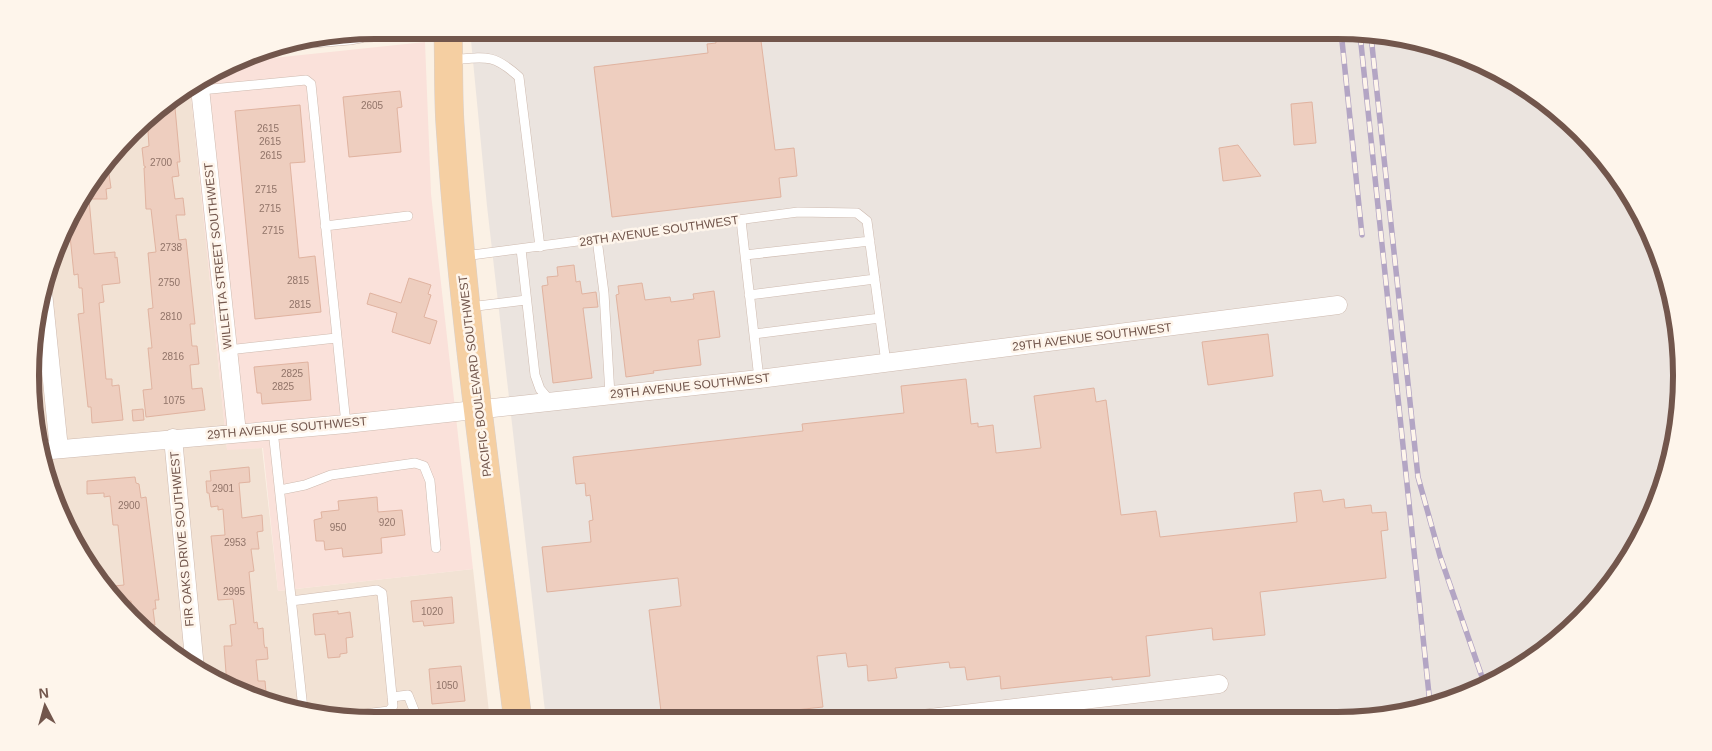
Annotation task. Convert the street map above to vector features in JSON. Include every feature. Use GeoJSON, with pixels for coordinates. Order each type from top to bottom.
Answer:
{"type":"FeatureCollection","features":[{"type":"Feature","properties":{"kind":"main road","name":"PACIFIC BOULEVARD SOUTHWEST"},"geometry":{"type":"LineString","coordinates":[[448,39],[450,123],[461,256],[478,410],[517,712]]}},
{"type":"Feature","properties":{"kind":"street","name":"WILLETTA STREET SOUTHWEST"},"geometry":{"type":"LineString","coordinates":[[200,88],[237,432]]}},
{"type":"Feature","properties":{"kind":"street","name":"29TH AVENUE SOUTHWEST"},"geometry":{"type":"LineString","coordinates":[[47,450],[237,432],[346,424],[759,379],[1338,305]]}},
{"type":"Feature","properties":{"kind":"street"},"geometry":{"type":"LineString","coordinates":[[45,311],[59,449]]}},
{"type":"Feature","properties":{"kind":"street","name":"FIR OAKS DRIVE SOUTHWEST"},"geometry":{"type":"LineString","coordinates":[[173,438],[194,659]]}},
{"type":"Feature","properties":{"kind":"street"},"geometry":{"type":"LineString","coordinates":[[1039,712],[1072,710],[1219,684]]}},
{"type":"Feature","properties":{"kind":"lane"},"geometry":{"type":"LineString","coordinates":[[341,41],[356,39]]}},
{"type":"Feature","properties":{"kind":"lane"},"geometry":{"type":"LineString","coordinates":[[449,60],[487,57],[507,66],[519,77],[540,247]]}},
{"type":"Feature","properties":{"kind":"lane"},"geometry":{"type":"LineString","coordinates":[[208,84],[306,80],[311,84],[346,424]]}},
{"type":"Feature","properties":{"kind":"lane","name":"28TH AVENUE SOUTHWEST"},"geometry":{"type":"LineString","coordinates":[[461,256],[798,212],[857,213],[867,221],[870,241]]}},
{"type":"Feature","properties":{"kind":"lane"},"geometry":{"type":"LineString","coordinates":[[325,226],[408,216]]}},
{"type":"Feature","properties":{"kind":"lane"},"geometry":{"type":"LineString","coordinates":[[741,220],[759,379]]}},
{"type":"Feature","properties":{"kind":"lane"},"geometry":{"type":"LineString","coordinates":[[598,239],[604,293],[610,395]]}},
{"type":"Feature","properties":{"kind":"lane"},"geometry":{"type":"LineString","coordinates":[[745,255],[870,241],[886,363]]}},
{"type":"Feature","properties":{"kind":"lane"},"geometry":{"type":"LineString","coordinates":[[521,249],[535,375],[540,389],[551,402]]}},
{"type":"Feature","properties":{"kind":"lane"},"geometry":{"type":"LineString","coordinates":[[749,295],[875,279]]}},
{"type":"Feature","properties":{"kind":"lane"},"geometry":{"type":"LineString","coordinates":[[467,307],[526,300]]}},
{"type":"Feature","properties":{"kind":"lane"},"geometry":{"type":"LineString","coordinates":[[754,334],[880,318]]}},
{"type":"Feature","properties":{"kind":"lane"},"geometry":{"type":"LineString","coordinates":[[228,350],[336,338]]}},
{"type":"Feature","properties":{"kind":"lane"},"geometry":{"type":"LineString","coordinates":[[273,430],[302,704]]}},
{"type":"Feature","properties":{"kind":"lane"},"geometry":{"type":"LineString","coordinates":[[280,490],[305,485],[331,475],[415,463],[424,466],[430,481],[436,548]]}},
{"type":"Feature","properties":{"kind":"lane"},"geometry":{"type":"LineString","coordinates":[[291,601],[376,590],[382,593],[393,706],[389,711],[381,712]]}},
{"type":"Feature","properties":{"kind":"lane"},"geometry":{"type":"LineString","coordinates":[[392,697],[408,695],[414,712]]}},
{"type":"Feature","properties":{"kind":"shaded area"},"geometry":{"type":"Polygon","coordinates":[[[471,39],[1359,39],[1402,45],[1424,50],[1465,64],[1505,84],[1542,108],[1559,122],[1604,170],[1639,227],[1662,288],[1673,353],[1673,398],[1667,441],[1655,484],[1639,524],[1616,563],[1590,598],[1542,643],[1505,667],[1465,687],[1424,701],[1359,712],[545,712],[487,206],[471,39]]]}},
{"type":"Feature","properties":{"kind":"shaded area"},"geometry":{"type":"Polygon","coordinates":[[[425,42],[431,194],[473,569],[278,591],[263,448],[227,450],[191,94],[227,73],[260,59],[425,42]]]}},
{"type":"Feature","properties":{"kind":"shaded area"},"geometry":{"type":"Polygon","coordinates":[[[191,94],[227,449],[262,448],[278,591],[473,569],[489,712],[353,712],[288,701],[247,687],[207,667],[170,643],[137,614],[108,581],[84,544],[64,504],[50,463],[39,398],[39,353],[50,288],[73,227],[108,170],[153,122],[191,94]]]}},
{"type":"Feature","properties":{"kind":"building"},"geometry":{"type":"Polygon","coordinates":[[[715,39],[761,39],[775,150],[794,148],[797,176],[779,178],[781,197],[612,217],[594,67],[708,53],[707,44],[716,43],[715,39]]]}},
{"type":"Feature","properties":{"kind":"building"},"geometry":{"type":"Polygon","coordinates":[[[400,91],[402,107],[397,108],[401,152],[349,157],[343,97],[400,91]]]}},
{"type":"Feature","properties":{"kind":"building"},"geometry":{"type":"Polygon","coordinates":[[[1312,102],[1316,143],[1294,145],[1291,104],[1312,102]]]}},
{"type":"Feature","properties":{"kind":"building"},"geometry":{"type":"Polygon","coordinates":[[[175,105],[180,162],[177,162],[179,176],[172,177],[175,199],[183,198],[185,215],[176,215],[179,240],[186,239],[195,324],[190,324],[192,346],[197,346],[199,364],[190,365],[192,389],[202,388],[205,410],[146,417],[143,390],[152,389],[148,348],[152,348],[148,309],[153,308],[148,253],[156,252],[151,209],[146,209],[144,168],[146,167],[144,166],[142,148],[149,146],[148,127],[175,105]]]}},
{"type":"Feature","properties":{"kind":"building"},"geometry":{"type":"Polygon","coordinates":[[[300,105],[305,162],[290,163],[299,258],[315,256],[321,312],[255,319],[235,111],[300,105]]]}},
{"type":"Feature","properties":{"kind":"building"},"geometry":{"type":"Polygon","coordinates":[[[1238,145],[1261,176],[1223,181],[1219,148],[1238,145]]]}},
{"type":"Feature","properties":{"kind":"building"},"geometry":{"type":"Polygon","coordinates":[[[105,174],[109,174],[111,188],[106,189],[107,199],[89,199],[96,188],[105,174]]]}},
{"type":"Feature","properties":{"kind":"building"},"geometry":{"type":"Polygon","coordinates":[[[89,199],[94,254],[115,252],[115,258],[117,257],[120,283],[102,285],[104,302],[99,303],[106,379],[112,379],[112,386],[119,385],[123,420],[92,423],[91,407],[88,407],[78,314],[84,313],[82,288],[79,288],[78,274],[74,275],[70,234],[89,199]]]}},
{"type":"Feature","properties":{"kind":"building"},"geometry":{"type":"Polygon","coordinates":[[[574,265],[576,282],[580,281],[582,294],[596,292],[598,307],[583,308],[592,378],[553,383],[542,286],[548,285],[547,277],[558,276],[557,267],[574,265]]]}},
{"type":"Feature","properties":{"kind":"building"},"geometry":{"type":"Polygon","coordinates":[[[409,278],[431,285],[428,294],[431,295],[424,317],[437,321],[430,344],[392,332],[397,313],[367,304],[370,293],[401,303],[409,278]]]}},
{"type":"Feature","properties":{"kind":"building"},"geometry":{"type":"Polygon","coordinates":[[[642,283],[645,300],[670,297],[671,302],[694,299],[693,294],[714,291],[720,337],[698,340],[701,365],[653,371],[654,373],[626,377],[616,295],[619,294],[618,286],[642,283]]]}},
{"type":"Feature","properties":{"kind":"building"},"geometry":{"type":"Polygon","coordinates":[[[1268,334],[1273,376],[1208,385],[1202,342],[1268,334]]]}},
{"type":"Feature","properties":{"kind":"building"},"geometry":{"type":"Polygon","coordinates":[[[308,362],[311,400],[262,404],[261,393],[257,393],[254,367],[308,362]]]}},
{"type":"Feature","properties":{"kind":"building"},"geometry":{"type":"Polygon","coordinates":[[[966,379],[971,424],[978,423],[978,427],[993,425],[996,453],[1041,448],[1034,396],[1094,388],[1096,402],[1106,400],[1121,515],[1156,511],[1160,537],[1297,522],[1294,493],[1321,490],[1323,502],[1344,499],[1345,508],[1371,505],[1372,513],[1386,512],[1388,530],[1381,531],[1386,578],[1260,592],[1265,635],[1213,640],[1212,628],[1146,636],[1150,676],[1112,680],[1112,677],[1001,689],[1000,676],[967,680],[965,667],[950,668],[949,662],[895,668],[897,678],[868,681],[867,665],[848,667],[846,653],[817,656],[823,707],[777,712],[661,712],[649,610],[681,606],[678,578],[547,592],[542,547],[591,542],[589,521],[593,520],[590,495],[586,496],[585,483],[576,484],[573,457],[803,431],[802,424],[904,413],[901,386],[966,379]]]}},
{"type":"Feature","properties":{"kind":"building"},"geometry":{"type":"Polygon","coordinates":[[[143,409],[144,420],[133,421],[132,410],[143,409]]]}},
{"type":"Feature","properties":{"kind":"building"},"geometry":{"type":"Polygon","coordinates":[[[249,467],[250,482],[239,483],[242,518],[262,515],[263,531],[257,532],[259,549],[251,549],[254,571],[249,572],[254,623],[257,622],[258,629],[263,628],[264,644],[265,648],[267,647],[268,659],[256,660],[258,681],[265,681],[266,692],[247,687],[226,678],[224,646],[232,646],[230,625],[236,624],[233,599],[218,600],[211,536],[225,535],[223,509],[218,510],[218,506],[211,507],[209,493],[207,493],[206,481],[211,481],[210,471],[249,467]]]}},
{"type":"Feature","properties":{"kind":"building"},"geometry":{"type":"Polygon","coordinates":[[[135,477],[136,483],[139,484],[141,498],[146,497],[159,600],[155,600],[156,609],[153,609],[155,625],[149,625],[131,608],[131,601],[125,601],[114,589],[114,586],[124,585],[118,525],[113,525],[110,496],[104,497],[104,493],[87,494],[87,481],[135,477]]]}},
{"type":"Feature","properties":{"kind":"building"},"geometry":{"type":"Polygon","coordinates":[[[377,497],[378,512],[402,510],[405,535],[381,538],[382,553],[343,557],[342,548],[325,550],[324,541],[316,541],[314,520],[322,518],[321,512],[339,510],[338,501],[377,497]]]}},
{"type":"Feature","properties":{"kind":"building"},"geometry":{"type":"Polygon","coordinates":[[[452,597],[454,623],[424,626],[423,621],[413,622],[411,601],[452,597]]]}},
{"type":"Feature","properties":{"kind":"building"},"geometry":{"type":"Polygon","coordinates":[[[338,611],[338,614],[350,612],[353,637],[346,638],[347,653],[340,654],[340,657],[328,658],[325,634],[315,635],[313,614],[338,611]]]}},
{"type":"Feature","properties":{"kind":"building"},"geometry":{"type":"Polygon","coordinates":[[[461,666],[465,701],[432,704],[429,669],[461,666]]]}},
{"type":"Feature","properties":{"kind":"railway"},"geometry":{"type":"LineString","coordinates":[[1342,39],[1362,235]]}},
{"type":"Feature","properties":{"kind":"railway"},"geometry":{"type":"LineString","coordinates":[[1361,39],[1429,699]]}},
{"type":"Feature","properties":{"kind":"railway"},"geometry":{"type":"LineString","coordinates":[[1372,41],[1418,477],[1440,556],[1483,679]]}}]}
